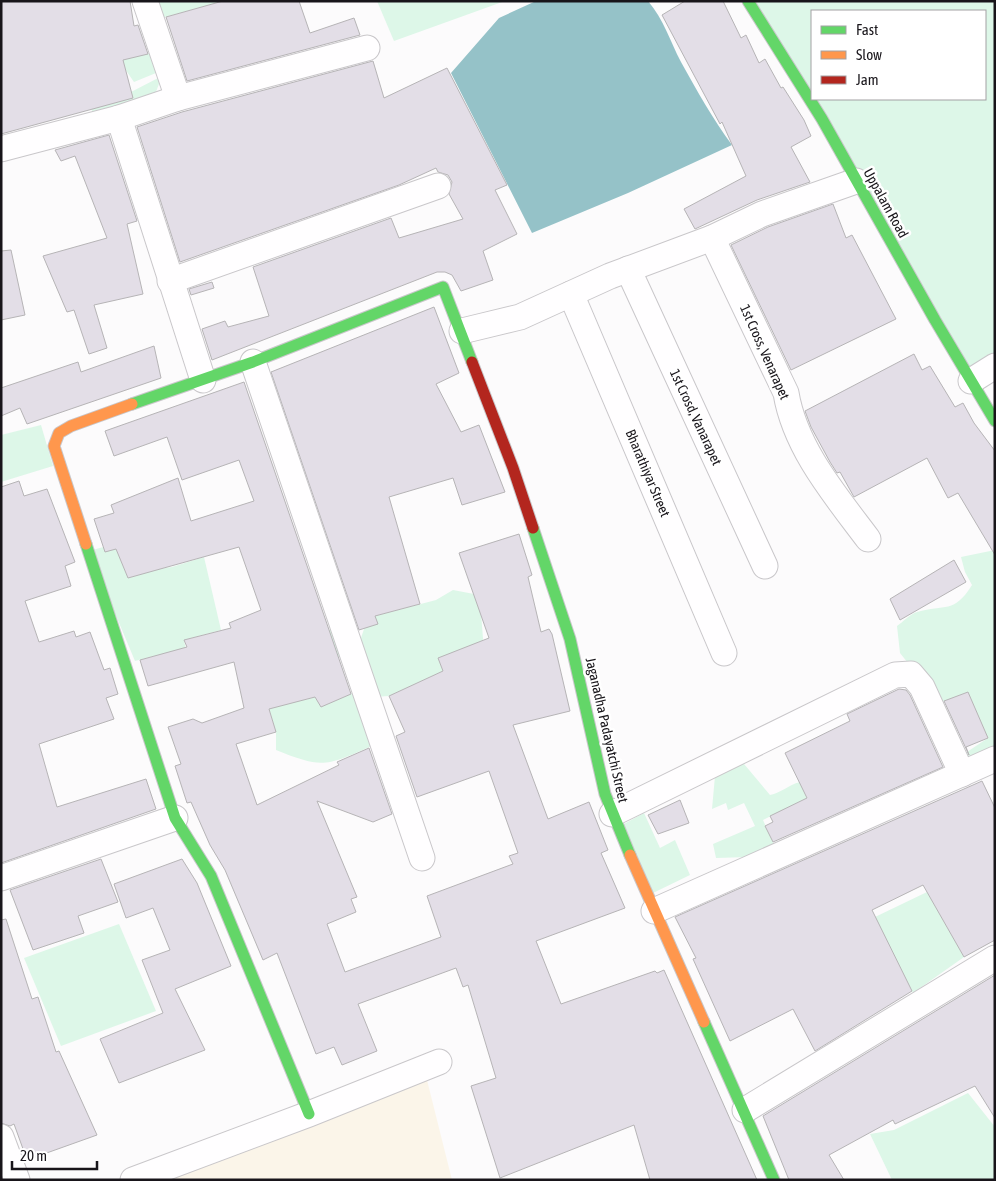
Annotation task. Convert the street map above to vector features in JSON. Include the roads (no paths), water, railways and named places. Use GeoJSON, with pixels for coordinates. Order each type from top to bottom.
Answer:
{"type":"FeatureCollection","features":[{"type":"Feature","properties":{"kind":"street"},"geometry":{"type":"LineString","coordinates":[[145,1],[178,98]]}},
{"type":"Feature","properties":{"kind":"street","name":"Uppalam Road"},"geometry":{"type":"LineString","coordinates":[[748,1],[822,119],[856,182],[995,421]]}},
{"type":"Feature","properties":{"kind":"street"},"geometry":{"type":"LineString","coordinates":[[3,142],[119,118],[178,98],[367,48]]}},
{"type":"Feature","properties":{"kind":"street"},"geometry":{"type":"LineString","coordinates":[[119,118],[203,380]]}},
{"type":"Feature","properties":{"kind":"street"},"geometry":{"type":"LineString","coordinates":[[462,331],[520,318],[628,269],[712,238],[762,214],[856,182]]}},
{"type":"Feature","properties":{"kind":"street"},"geometry":{"type":"LineString","coordinates":[[170,281],[438,186]]}},
{"type":"Feature","properties":{"kind":"street","name":"1st Cross, Venarapet"},"geometry":{"type":"LineString","coordinates":[[712,238],[786,393],[790,418],[825,482],[868,539]]}},
{"type":"Feature","properties":{"kind":"street","name":"1st Crosd, Vanarapet"},"geometry":{"type":"LineString","coordinates":[[628,269],[765,566]]}},
{"type":"Feature","properties":{"kind":"street","name":"Jaganadha Padayatchi Street"},"geometry":{"type":"LineString","coordinates":[[253,362],[444,287],[513,468],[570,639],[605,794],[612,814],[774,1180]]}},
{"type":"Feature","properties":{"kind":"street","name":"Bharathiyar Street"},"geometry":{"type":"LineString","coordinates":[[571,294],[724,653]]}},
{"type":"Feature","properties":{"kind":"street"},"geometry":{"type":"LineString","coordinates":[[310,1114],[212,876],[175,818],[54,446],[59,433],[71,426],[253,362],[422,858]]}},
{"type":"Feature","properties":{"kind":"street"},"geometry":{"type":"LineString","coordinates":[[971,381],[995,366]]}},
{"type":"Feature","properties":{"kind":"street"},"geometry":{"type":"LineString","coordinates":[[612,814],[895,675],[911,674],[922,687],[962,774]]}},
{"type":"Feature","properties":{"kind":"street"},"geometry":{"type":"LineString","coordinates":[[654,911],[995,758]]}},
{"type":"Feature","properties":{"kind":"street"},"geometry":{"type":"LineString","coordinates":[[1,878],[175,818]]}},
{"type":"Feature","properties":{"kind":"street"},"geometry":{"type":"LineString","coordinates":[[744,1110],[995,958]]}},
{"type":"Feature","properties":{"kind":"street"},"geometry":{"type":"LineString","coordinates":[[133,1180],[310,1114],[439,1062]]}},
{"type":"Feature","properties":{"kind":"street"},"geometry":{"type":"LineString","coordinates":[[1,1137],[17,1180]]}},
{"type":"Feature","properties":{"kind":"water"},"geometry":{"type":"Polygon","coordinates":[[[536,1],[648,1],[663,23],[681,62],[699,94],[732,145],[628,193],[532,233],[451,73],[499,18],[536,1]]]}}]}
